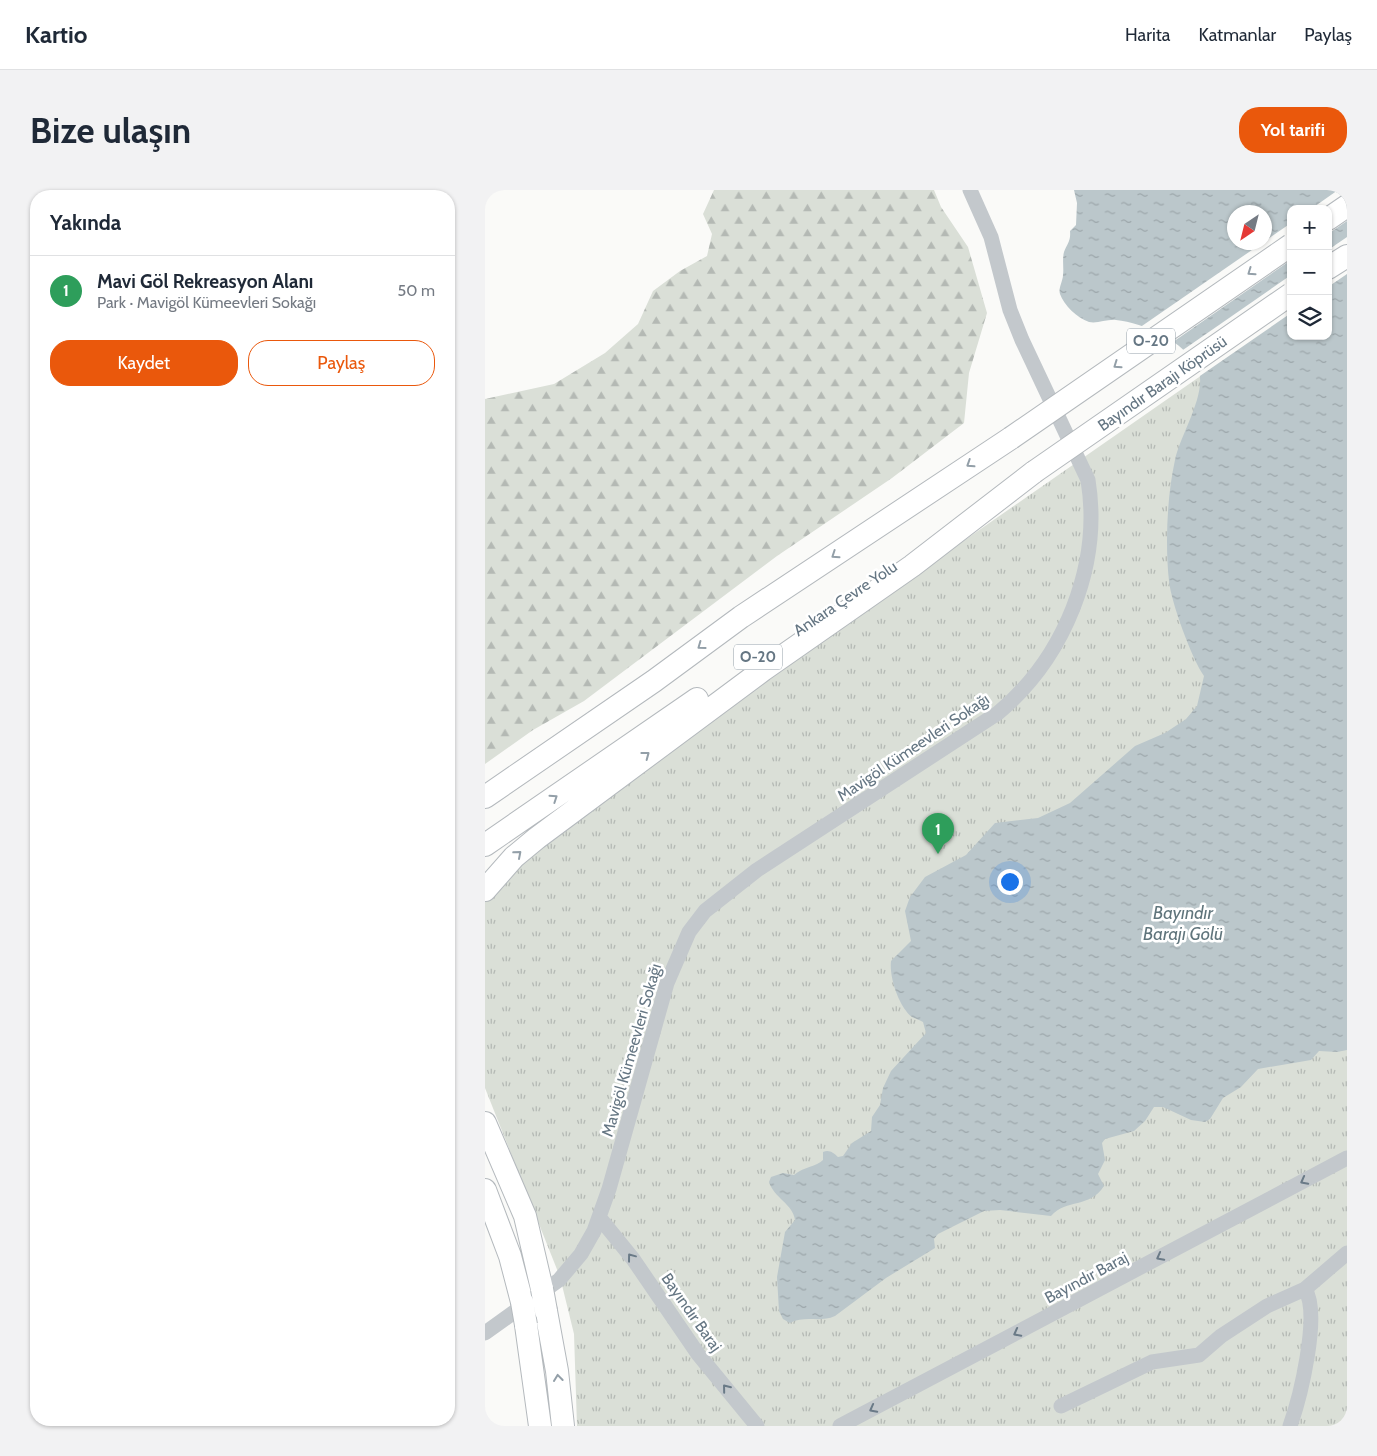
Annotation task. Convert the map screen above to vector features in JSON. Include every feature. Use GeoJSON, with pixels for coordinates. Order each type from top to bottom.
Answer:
{"type":"FeatureCollection","features":[{"type":"Feature","properties":{"kind":"highway"},"geometry":{"type":"LineString","coordinates":[[1332,216],[1347,206]]}},
{"type":"Feature","properties":{"kind":"highway","name":"O-20"},"geometry":{"type":"LineString","coordinates":[[485,797],[741,617],[1011,438],[1287,248]]}},
{"type":"Feature","properties":{"kind":"highway"},"geometry":{"type":"LineString","coordinates":[[1332,265],[1347,256]]}},
{"type":"Feature","properties":{"kind":"highway","name":"Bayındır Barajı Köprüsü"},"geometry":{"type":"LineString","coordinates":[[1034,472],[1290,295]]}},
{"type":"Feature","properties":{"kind":"highway"},"geometry":{"type":"LineString","coordinates":[[485,890],[514,857],[537,838],[763,670],[912,566],[1034,472]]}},
{"type":"Feature","properties":{"kind":"highway","name":"Ankara Çevre Yolu"},"geometry":{"type":"LineString","coordinates":[[485,845],[867,582],[1034,472]]}},
{"type":"Feature","properties":{"kind":"highway"},"geometry":{"type":"LineString","coordinates":[[485,780],[522,754],[654,680]]}},
{"type":"Feature","properties":{"kind":"highway"},"geometry":{"type":"LineString","coordinates":[[485,1124],[525,1216],[550,1284],[546,1311],[557,1371],[563,1426]]}},
{"type":"Feature","properties":{"kind":"highway"},"geometry":{"type":"LineString","coordinates":[[485,1142],[550,1284]]}},
{"type":"Feature","properties":{"kind":"highway"},"geometry":{"type":"LineString","coordinates":[[485,1190],[510,1256],[522,1302],[540,1426]]}},
{"type":"Feature","properties":{"kind":"highway"},"geometry":{"type":"LineString","coordinates":[[485,1210],[522,1302]]}},
{"type":"Feature","properties":{"kind":"highway"},"geometry":{"type":"LineString","coordinates":[[526,1325],[531,1426]]}},
{"type":"Feature","properties":{"kind":"street","name":"Mavigöl Kümeevleri Sokağı"},"geometry":{"type":"LineString","coordinates":[[485,1333],[550,1284],[581,1254],[599,1218],[667,983],[689,932],[705,911],[750,876],[967,735],[1020,694],[1051,652],[1073,605],[1081,582],[1091,532],[1092,504],[1088,480],[1022,340],[1010,310],[991,237],[970,190]]}},
{"type":"Feature","properties":{"kind":"street","name":"Bayındır Baraj"},"geometry":{"type":"LineString","coordinates":[[841,1426],[1347,1158]]}},
{"type":"Feature","properties":{"kind":"street","name":"Bayındır Baraj"},"geometry":{"type":"LineString","coordinates":[[599,1218],[633,1259],[698,1354],[757,1426]]}},
{"type":"Feature","properties":{"kind":"street"},"geometry":{"type":"LineString","coordinates":[[1061,1406],[1152,1362],[1199,1355],[1221,1336],[1267,1306],[1305,1289],[1347,1253]]}},
{"type":"Feature","properties":{"kind":"street"},"geometry":{"type":"LineString","coordinates":[[1290,1426],[1307,1358],[1312,1308],[1305,1289]]}},
{"type":"Feature","properties":{"kind":"green space"},"geometry":{"type":"Polygon","coordinates":[[[714,190],[934,190],[941,207],[968,247],[987,313],[969,373],[964,423],[892,478],[777,556],[584,701],[533,730],[485,764],[485,399],[554,384],[605,353],[638,324],[653,291],[680,271],[707,256],[712,234],[703,214],[714,190]]]}},
{"type":"Feature","properties":{"kind":"green space"},"geometry":{"type":"Polygon","coordinates":[[[1347,274],[1347,1426],[577,1426],[574,1334],[560,1277],[485,1088],[485,902],[495,888],[540,843],[860,613],[1287,316],[1287,340],[1332,340],[1332,323],[1347,274]]]}},
{"type":"Feature","properties":{"kind":"water","name":"Bayındır Barajı Gölü"},"geometry":{"type":"Polygon","coordinates":[[[1074,190],[1342,190],[1347,198],[1347,1050],[1337,1052],[1319,1051],[1311,1060],[1258,1069],[1241,1087],[1223,1098],[1210,1119],[1205,1122],[1191,1120],[1163,1107],[1154,1107],[1145,1121],[1134,1131],[1105,1139],[1102,1143],[1105,1160],[1098,1174],[1104,1186],[1092,1198],[1057,1210],[1051,1216],[1000,1210],[984,1211],[938,1234],[934,1239],[935,1248],[886,1278],[835,1316],[790,1323],[783,1319],[779,1311],[777,1277],[785,1232],[795,1220],[794,1214],[771,1188],[769,1182],[771,1177],[783,1173],[794,1175],[817,1164],[823,1160],[823,1152],[825,1151],[831,1152],[838,1157],[843,1156],[852,1143],[871,1131],[872,1117],[880,1105],[883,1088],[891,1071],[926,1033],[923,1022],[912,1017],[899,999],[893,983],[891,968],[891,961],[911,941],[905,911],[910,897],[925,877],[966,855],[995,823],[1038,818],[1070,803],[1135,746],[1165,733],[1186,719],[1197,706],[1204,676],[1188,644],[1174,602],[1169,581],[1167,536],[1172,474],[1178,450],[1199,390],[1200,379],[1198,369],[1184,350],[1151,329],[1113,320],[1089,322],[1071,311],[1062,298],[1060,287],[1063,277],[1063,255],[1069,240],[1070,231],[1076,225],[1077,203],[1074,190]]]}},
{"type":"Feature","properties":{"kind":"pier"},"geometry":{"type":"Polygon","coordinates":[[[1338,190],[1345,190],[1347,194],[1347,221],[1332,231],[1332,205],[1317,205],[1338,190]]]}},
{"type":"Feature","properties":{"kind":"pier"},"geometry":{"type":"Polygon","coordinates":[[[1287,226],[1287,263],[1170,344],[1139,328],[1252,250],[1272,250],[1272,236],[1287,226]]]}},
{"type":"Feature","properties":{"kind":"pier"},"geometry":{"type":"Polygon","coordinates":[[[1347,237],[1347,274],[1332,284],[1332,250],[1332,247],[1347,237]]]}},
{"type":"Feature","properties":{"kind":"pier"},"geometry":{"type":"Polygon","coordinates":[[[1287,278],[1287,316],[1197,378],[1196,370],[1180,352],[1287,278]]]}},
{"type":"Feature","properties":{"kind":"place","name":"Mavi Göl Rekreasyon Alanı"},"geometry":{"type":"Point","coordinates":[938,854]}}]}
